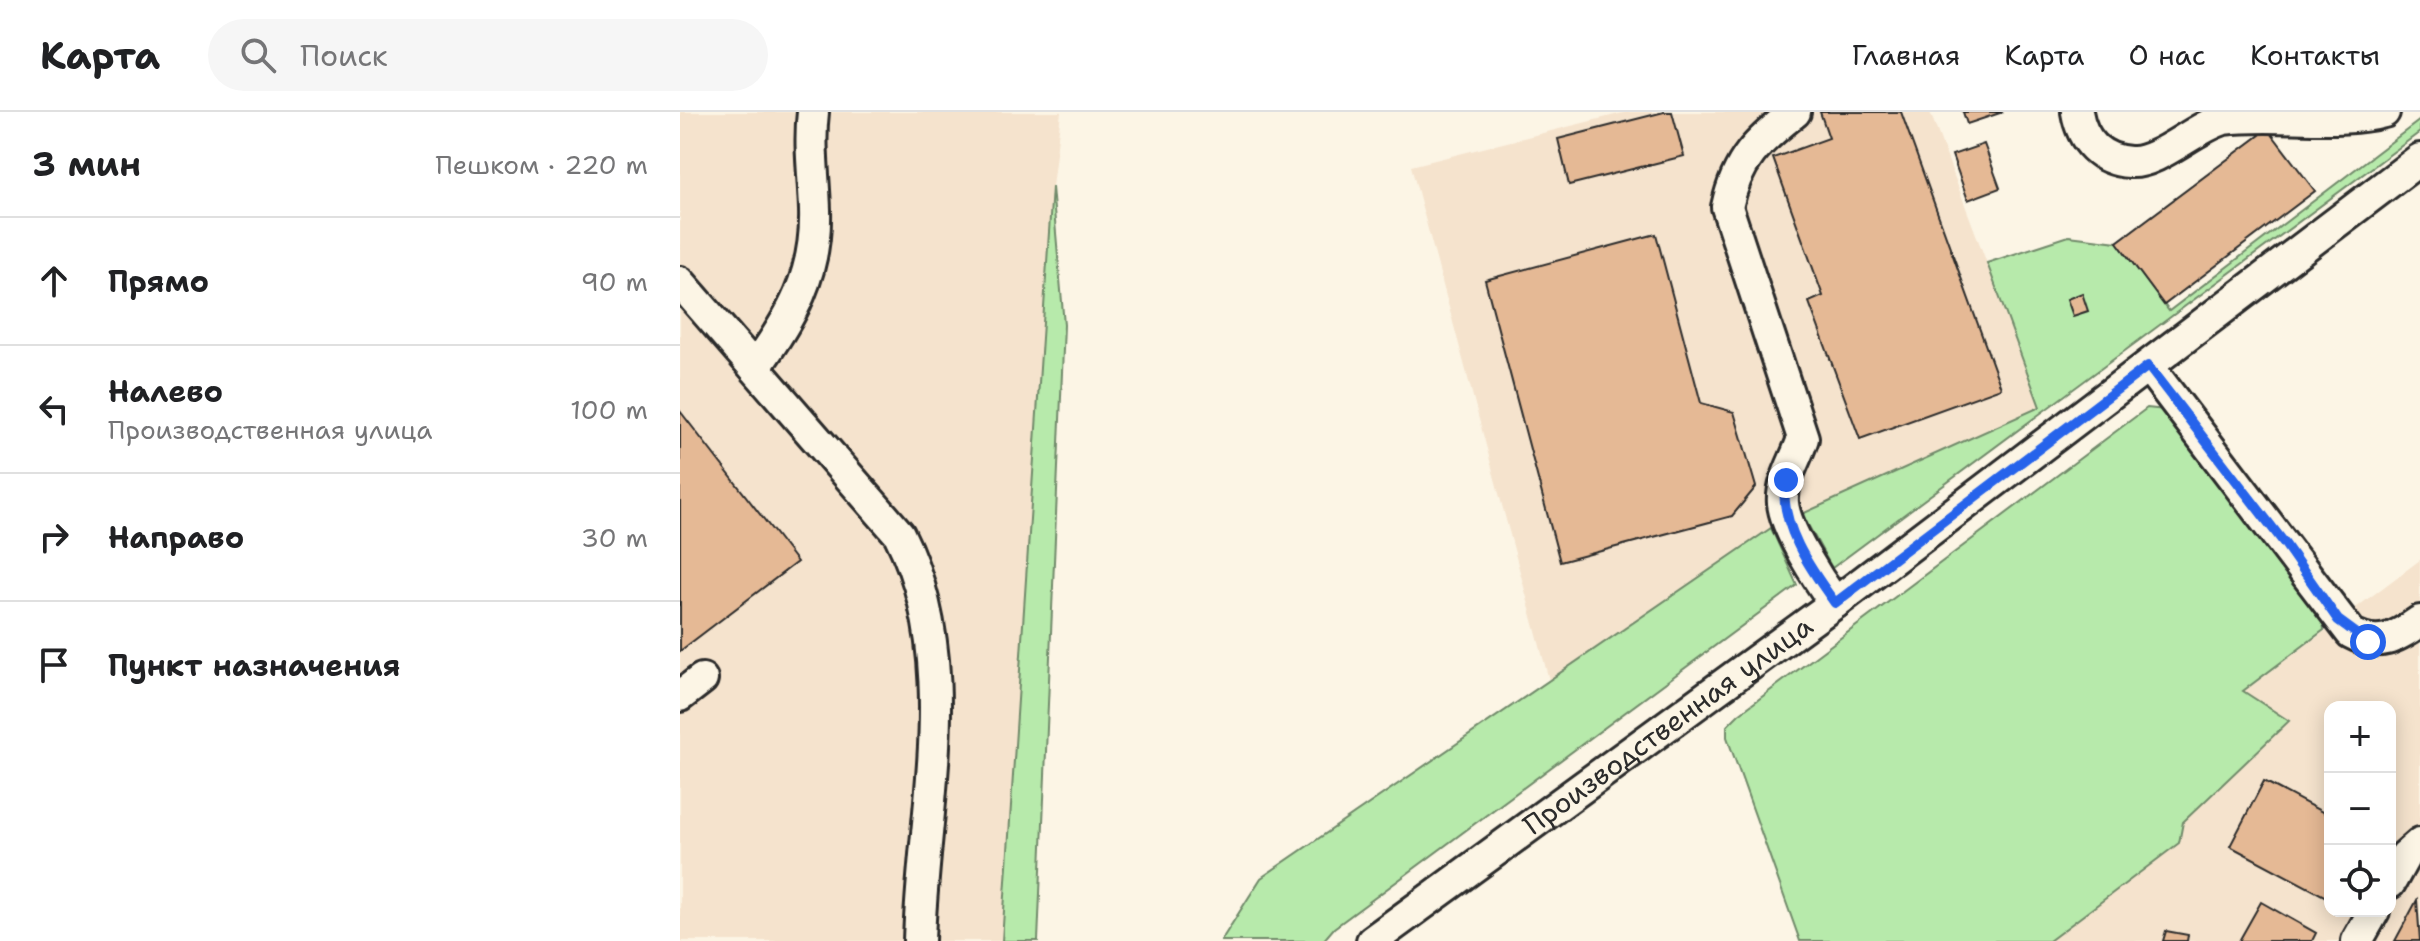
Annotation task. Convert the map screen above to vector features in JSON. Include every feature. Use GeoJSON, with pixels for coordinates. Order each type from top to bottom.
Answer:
{"type":"FeatureCollection","features":[{"type":"Feature","properties":{"kind":"street"},"geometry":{"type":"LineString","coordinates":[[755,368],[790,319],[812,260],[815,212],[809,142],[813,112]]}},
{"type":"Feature","properties":{"kind":"street"},"geometry":{"type":"LineString","coordinates":[[1795,112],[1743,160],[1733,179],[1727,207],[1803,438],[1786,480],[1783,504],[1788,520],[1835,603]]}},
{"type":"Feature","properties":{"kind":"street"},"geometry":{"type":"LineString","coordinates":[[2077,112],[2085,137],[2094,149],[2106,156],[2134,163],[2149,159],[2196,129],[2238,116],[2384,112]]}},
{"type":"Feature","properties":{"kind":"street","name":"Производственная улица"},"geometry":{"type":"LineString","coordinates":[[1372,941],[1835,603],[2420,159]]}},
{"type":"Feature","properties":{"kind":"street"},"geometry":{"type":"LineString","coordinates":[[680,282],[899,534],[919,585],[929,630],[936,727],[919,941]]}},
{"type":"Feature","properties":{"kind":"street"},"geometry":{"type":"LineString","coordinates":[[2148,366],[2351,633],[2368,642],[2391,640],[2420,621]]}},
{"type":"Feature","properties":{"kind":"street"},"geometry":{"type":"LineString","coordinates":[[2396,872],[2405,856],[2420,843]]}},
{"type":"Feature","properties":{"kind":"street"},"geometry":{"type":"LineString","coordinates":[[2357,941],[2371,917]]}},
{"type":"Feature","properties":{"kind":"shaded area"},"geometry":{"type":"Polygon","coordinates":[[[680,112],[1061,112],[1052,187],[1002,941],[680,941],[680,112]]]}},
{"type":"Feature","properties":{"kind":"shaded area"},"geometry":{"type":"Polygon","coordinates":[[[1627,112],[1930,112],[2041,407],[1771,528],[1549,680],[1411,166],[1627,112]]]}},
{"type":"Feature","properties":{"kind":"shaded area"},"geometry":{"type":"Polygon","coordinates":[[[2420,560],[2420,941],[2049,941],[2179,843],[2183,822],[2288,722],[2243,692],[2420,560]]]}},
{"type":"Feature","properties":{"kind":"green space"},"geometry":{"type":"Polygon","coordinates":[[[2420,120],[2420,132],[1832,568],[1802,514],[2040,407],[1987,263],[2069,236],[2117,242],[2169,311],[2420,120]]]}},
{"type":"Feature","properties":{"kind":"green space"},"geometry":{"type":"Polygon","coordinates":[[[1052,187],[1064,325],[1038,941],[1002,941],[1052,187]]]}},
{"type":"Feature","properties":{"kind":"green space"},"geometry":{"type":"Polygon","coordinates":[[[2147,408],[2165,410],[2272,542],[2323,621],[2324,630],[2243,691],[2289,721],[2183,822],[2179,843],[2049,941],[1800,941],[1727,737],[1727,726],[2147,408]]]}},
{"type":"Feature","properties":{"kind":"green space"},"geometry":{"type":"Polygon","coordinates":[[[1771,528],[1797,585],[1334,928],[1323,941],[1221,941],[1261,878],[1771,528]]]}},
{"type":"Feature","properties":{"kind":"building"},"geometry":{"type":"Polygon","coordinates":[[[1672,112],[1684,156],[1569,185],[1558,139],[1672,112]]]}},
{"type":"Feature","properties":{"kind":"building"},"geometry":{"type":"Polygon","coordinates":[[[1820,112],[1901,112],[2001,388],[1860,439],[1809,302],[1823,296],[1773,158],[1829,138],[1820,112]]]}},
{"type":"Feature","properties":{"kind":"building"},"geometry":{"type":"Polygon","coordinates":[[[1963,112],[2003,112],[1967,124],[1963,112]]]}},
{"type":"Feature","properties":{"kind":"building"},"geometry":{"type":"Polygon","coordinates":[[[2268,129],[2315,191],[2164,305],[2117,242],[2268,129]]]}},
{"type":"Feature","properties":{"kind":"building"},"geometry":{"type":"Polygon","coordinates":[[[1984,144],[2000,188],[1968,200],[1952,155],[1984,144]]]}},
{"type":"Feature","properties":{"kind":"building"},"geometry":{"type":"Polygon","coordinates":[[[1656,234],[1701,403],[1734,412],[1756,487],[1732,516],[1560,562],[1485,280],[1656,234]]]}},
{"type":"Feature","properties":{"kind":"building"},"geometry":{"type":"Polygon","coordinates":[[[2082,293],[2088,311],[2073,316],[2067,299],[2082,293]]]}},
{"type":"Feature","properties":{"kind":"building"},"geometry":{"type":"Polygon","coordinates":[[[680,411],[797,562],[680,651],[680,411]]]}},
{"type":"Feature","properties":{"kind":"building"},"geometry":{"type":"Polygon","coordinates":[[[2264,781],[2324,813],[2324,896],[2230,846],[2264,781]]]}},
{"type":"Feature","properties":{"kind":"building"},"geometry":{"type":"Polygon","coordinates":[[[2417,900],[2420,941],[2395,941],[2417,900]]]}},
{"type":"Feature","properties":{"kind":"building"},"geometry":{"type":"Polygon","coordinates":[[[2261,902],[2316,933],[2312,941],[2239,941],[2261,902]]]}},
{"type":"Feature","properties":{"kind":"building"},"geometry":{"type":"Polygon","coordinates":[[[2166,931],[2188,935],[2187,941],[2163,941],[2166,931]]]}},
{"type":"Feature","properties":{"kind":"route"},"geometry":{"type":"LineString","coordinates":[[1786,480],[1783,504],[1788,520],[1835,603],[2148,366],[2285,544],[2338,620],[2351,633],[2368,642]]}}]}
